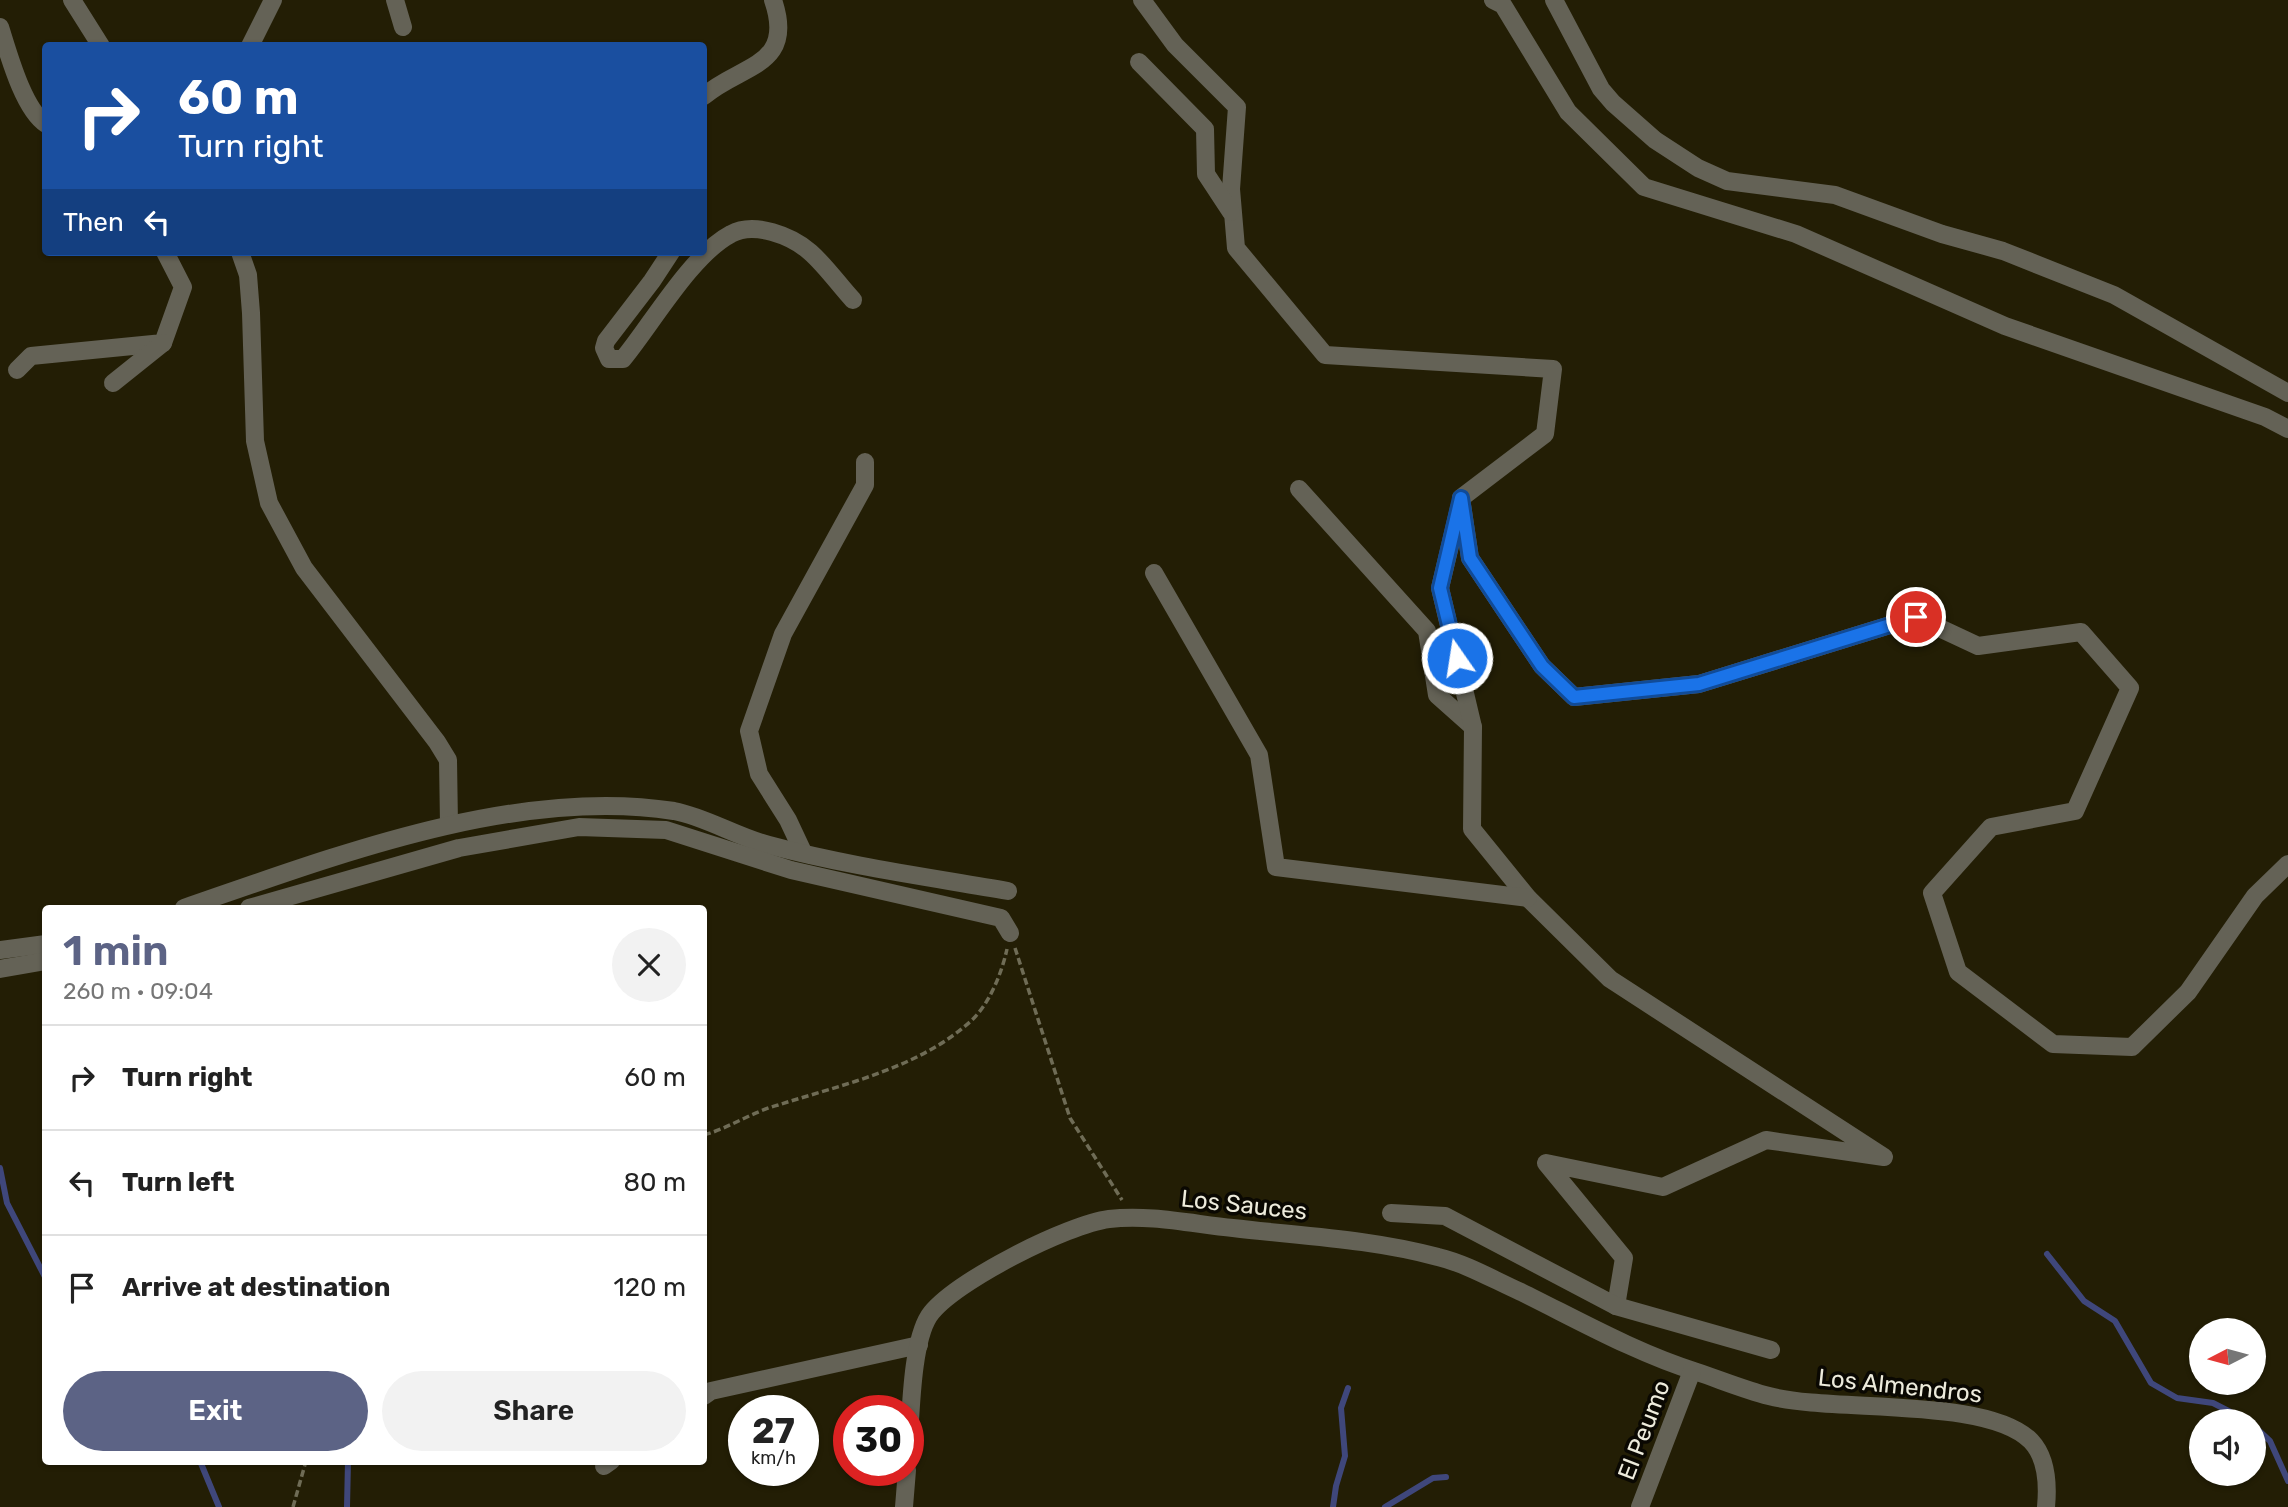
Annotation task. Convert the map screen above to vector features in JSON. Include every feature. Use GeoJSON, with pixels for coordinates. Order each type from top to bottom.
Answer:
{"type":"FeatureCollection","features":[{"type":"Feature","properties":{"kind":"street"},"geometry":{"type":"LineString","coordinates":[[72,0],[99,42]]}},
{"type":"Feature","properties":{"kind":"street"},"geometry":{"type":"LineString","coordinates":[[252,42],[274,0]]}},
{"type":"Feature","properties":{"kind":"street"},"geometry":{"type":"LineString","coordinates":[[395,0],[403,27]]}},
{"type":"Feature","properties":{"kind":"street"},"geometry":{"type":"LineString","coordinates":[[707,94],[726,81],[759,66],[771,55],[778,32],[773,0]]}},
{"type":"Feature","properties":{"kind":"street"},"geometry":{"type":"LineString","coordinates":[[1142,0],[1175,45],[1237,107],[1231,190],[1236,248],[1325,355],[1553,369],[1545,434],[1461,498],[1440,588],[1473,727],[1472,829],[1528,898],[1610,979],[1884,1157],[1766,1140],[1664,1187],[1546,1163],[1624,1258],[1616,1306]]}},
{"type":"Feature","properties":{"kind":"street"},"geometry":{"type":"LineString","coordinates":[[1493,0],[1503,5],[1568,111],[1644,187],[1796,234],[2005,326],[2264,417],[2288,429]]}},
{"type":"Feature","properties":{"kind":"street"},"geometry":{"type":"LineString","coordinates":[[1554,0],[1601,89],[1655,140],[1698,168],[1727,181],[1835,195],[1942,234],[2003,251],[2114,295],[2288,393]]}},
{"type":"Feature","properties":{"kind":"street"},"geometry":{"type":"LineString","coordinates":[[0,27],[25,96],[42,122]]}},
{"type":"Feature","properties":{"kind":"street"},"geometry":{"type":"LineString","coordinates":[[1139,61],[1205,129],[1206,174],[1233,215]]}},
{"type":"Feature","properties":{"kind":"street"},"geometry":{"type":"LineString","coordinates":[[707,253],[731,233],[744,230],[758,229],[792,239],[810,252],[853,300]]}},
{"type":"Feature","properties":{"kind":"street"},"geometry":{"type":"LineString","coordinates":[[113,383],[163,343],[183,287],[167,256]]}},
{"type":"Feature","properties":{"kind":"street"},"geometry":{"type":"LineString","coordinates":[[241,256],[248,275],[256,441],[269,503],[304,568],[442,751],[447,760],[449,778],[449,824]]}},
{"type":"Feature","properties":{"kind":"street"},"geometry":{"type":"LineString","coordinates":[[668,256],[606,341],[604,348],[609,359],[623,359],[703,256]]}},
{"type":"Feature","properties":{"kind":"street"},"geometry":{"type":"LineString","coordinates":[[17,370],[31,356],[163,343]]}},
{"type":"Feature","properties":{"kind":"street"},"geometry":{"type":"LineString","coordinates":[[803,852],[788,820],[759,774],[750,731],[783,634],[864,485],[865,462]]}},
{"type":"Feature","properties":{"kind":"street"},"geometry":{"type":"LineString","coordinates":[[1299,489],[1427,631],[1437,695],[1473,727]]}},
{"type":"Feature","properties":{"kind":"street"},"geometry":{"type":"LineString","coordinates":[[1461,498],[1470,558],[1542,666],[1574,697],[1699,684],[1916,617],[1978,646],[2081,632],[2130,688],[2075,811],[1991,827],[1932,893],[1958,972],[2053,1044],[2132,1047],[2188,992],[2255,896],[2288,864]]}},
{"type":"Feature","properties":{"kind":"street"},"geometry":{"type":"LineString","coordinates":[[1154,573],[1259,755],[1276,867],[1528,898]]}},
{"type":"Feature","properties":{"kind":"street"},"geometry":{"type":"LineString","coordinates":[[193,905],[449,824],[535,810],[624,806],[676,812],[767,845],[1008,891]]}},
{"type":"Feature","properties":{"kind":"street"},"geometry":{"type":"LineString","coordinates":[[260,905],[459,848],[579,827],[666,830],[791,870],[1001,918],[1010,933]]}},
{"type":"Feature","properties":{"kind":"street"},"geometry":{"type":"LineString","coordinates":[[0,950],[42,945]]}},
{"type":"Feature","properties":{"kind":"street"},"geometry":{"type":"LineString","coordinates":[[0,969],[42,962]]}},
{"type":"Feature","properties":{"kind":"street"},"geometry":{"type":"LineString","coordinates":[[1391,1213],[1445,1216],[1616,1306],[1771,1350]]}},
{"type":"Feature","properties":{"kind":"street","name":"Los Sauces"},"geometry":{"type":"LineString","coordinates":[[914,1395],[919,1345],[928,1318],[941,1302],[969,1281],[1088,1223],[1132,1217],[1370,1244],[1440,1257],[1481,1273],[1610,1336],[1692,1371]]}},
{"type":"Feature","properties":{"kind":"street"},"geometry":{"type":"LineString","coordinates":[[707,1394],[919,1345]]}},
{"type":"Feature","properties":{"kind":"street","name":"El Peumo"},"geometry":{"type":"LineString","coordinates":[[1640,1507],[1692,1371]]}},
{"type":"Feature","properties":{"kind":"street","name":"Los Almendros"},"geometry":{"type":"LineString","coordinates":[[1692,1371],[1769,1396],[1950,1413],[1996,1421],[2031,1441],[2041,1457],[2047,1475],[2046,1507]]}},
{"type":"Feature","properties":{"kind":"street"},"geometry":{"type":"LineString","coordinates":[[904,1507],[906,1486]]}},
{"type":"Feature","properties":{"kind":"path"},"geometry":{"type":"LineString","coordinates":[[707,1134],[775,1105],[827,1091],[922,1055],[974,1019],[1001,975],[1010,933]]}},
{"type":"Feature","properties":{"kind":"path"},"geometry":{"type":"LineString","coordinates":[[1010,933],[1070,1118],[1132,1217]]}},
{"type":"Feature","properties":{"kind":"path"},"geometry":{"type":"LineString","coordinates":[[293,1507],[305,1465]]}},
{"type":"Feature","properties":{"kind":"waterway"},"geometry":{"type":"LineString","coordinates":[[0,1168],[7,1203],[42,1271]]}},
{"type":"Feature","properties":{"kind":"waterway"},"geometry":{"type":"LineString","coordinates":[[2047,1254],[2084,1301],[2115,1321],[2151,1383],[2177,1398],[2213,1403],[2225,1409]]}},
{"type":"Feature","properties":{"kind":"waterway"},"geometry":{"type":"LineString","coordinates":[[1333,1507],[1345,1456],[1341,1408],[1348,1388]]}},
{"type":"Feature","properties":{"kind":"waterway"},"geometry":{"type":"LineString","coordinates":[[2266,1437],[2288,1481]]}},
{"type":"Feature","properties":{"kind":"waterway"},"geometry":{"type":"LineString","coordinates":[[202,1465],[219,1507]]}},
{"type":"Feature","properties":{"kind":"waterway"},"geometry":{"type":"LineString","coordinates":[[347,1507],[348,1465]]}},
{"type":"Feature","properties":{"kind":"waterway"},"geometry":{"type":"LineString","coordinates":[[1385,1507],[1433,1478],[1446,1477]]}},
{"type":"Feature","properties":{"kind":"route"},"geometry":{"type":"LineString","coordinates":[[1457,658],[1440,588],[1461,498],[1470,558],[1542,666],[1574,697],[1699,684],[1916,617]]}}]}
